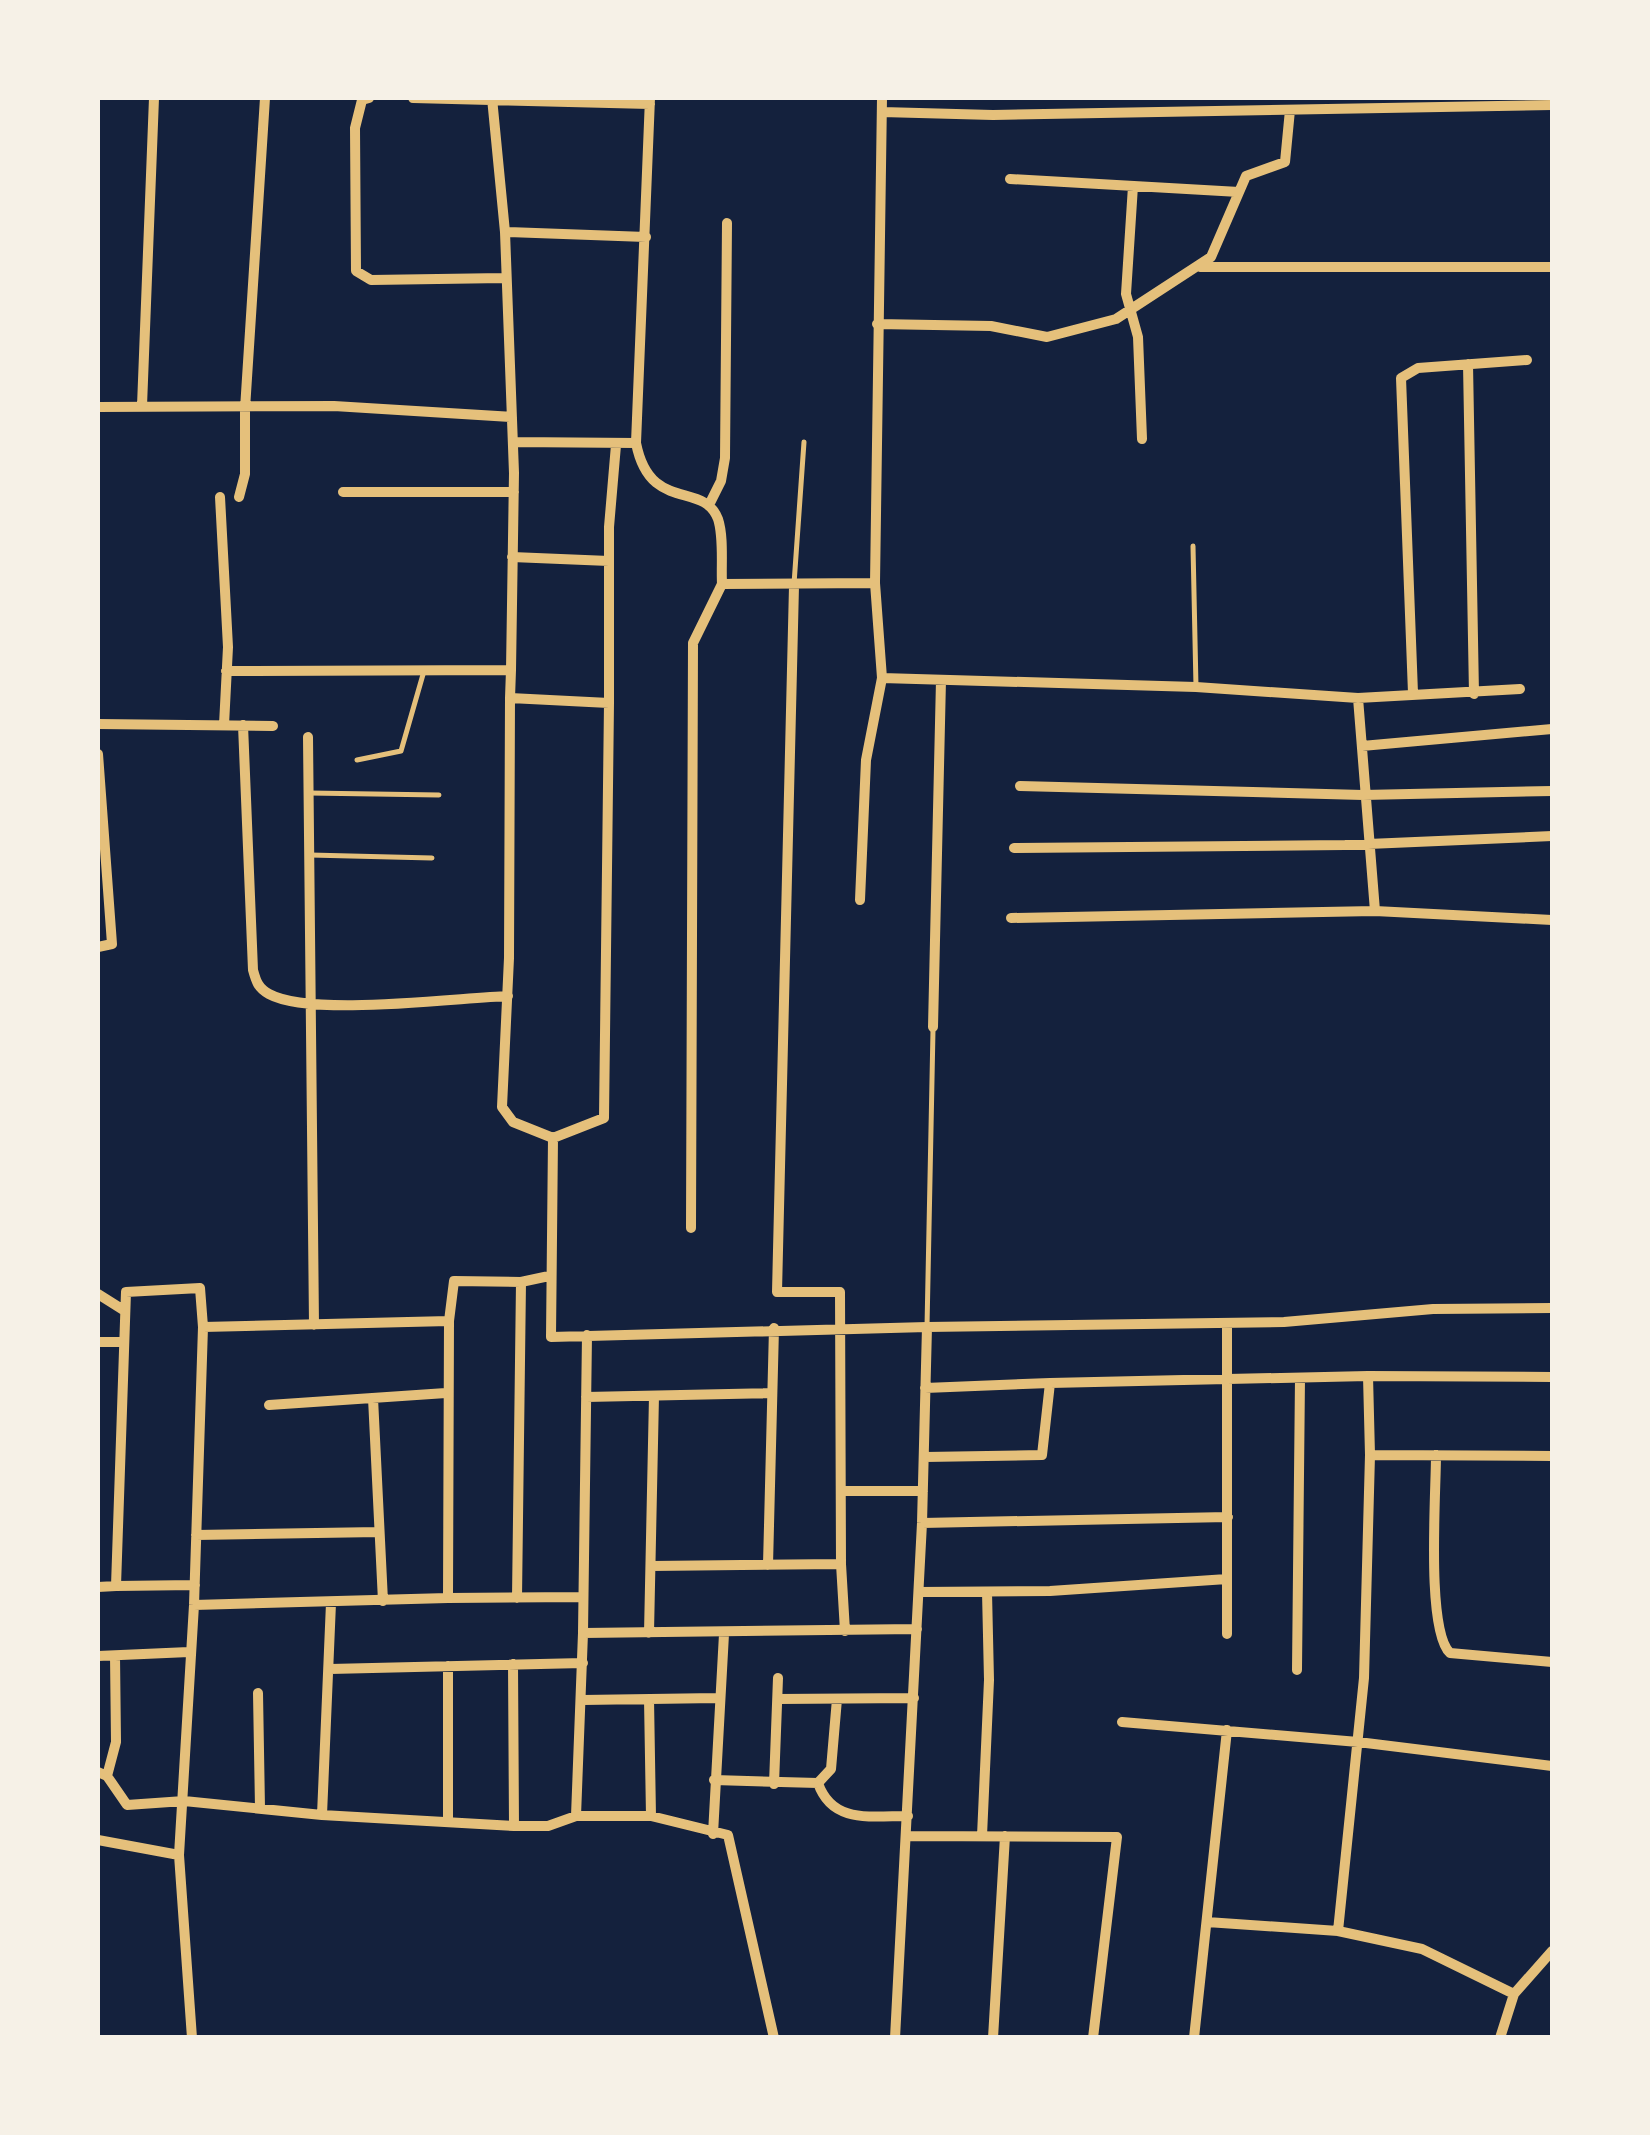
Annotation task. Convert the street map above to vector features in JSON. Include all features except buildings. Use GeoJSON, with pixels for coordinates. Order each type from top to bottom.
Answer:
{"type":"FeatureCollection","features":[{"type":"Feature","properties":{"kind":"street"},"geometry":{"type":"LineString","coordinates":[[142,406],[154,98]]}},
{"type":"Feature","properties":{"kind":"street"},"geometry":{"type":"LineString","coordinates":[[239,497],[245,474],[244,409],[264,98]]}},
{"type":"Feature","properties":{"kind":"street"},"geometry":{"type":"LineString","coordinates":[[369,98],[362,100],[355,128],[356,271],[371,280],[504,278]]}},
{"type":"Feature","properties":{"kind":"street"},"geometry":{"type":"LineString","coordinates":[[413,98],[650,101],[636,443],[641,472],[656,484],[708,505],[718,520],[722,584],[693,643],[691,1228]]}},
{"type":"Feature","properties":{"kind":"street"},"geometry":{"type":"LineString","coordinates":[[860,900],[866,760],[882,678],[875,584],[882,98]]}},
{"type":"Feature","properties":{"kind":"street"},"geometry":{"type":"LineString","coordinates":[[492,99],[505,232],[514,492],[508,996],[502,1107],[513,1122],[554,1138],[604,1118],[610,561],[616,446]]}},
{"type":"Feature","properties":{"kind":"street"},"geometry":{"type":"LineString","coordinates":[[882,112],[993,115],[1552,104]]}},
{"type":"Feature","properties":{"kind":"street"},"geometry":{"type":"LineString","coordinates":[[877,324],[992,326],[1047,336],[1094,327],[1130,312],[1200,267],[1217,249],[1252,170],[1285,162],[1290,110]]}},
{"type":"Feature","properties":{"kind":"street"},"geometry":{"type":"LineString","coordinates":[[1010,179],[1239,192]]}},
{"type":"Feature","properties":{"kind":"street"},"geometry":{"type":"LineString","coordinates":[[1133,186],[1126,280],[1138,336],[1142,439]]}},
{"type":"Feature","properties":{"kind":"street"},"geometry":{"type":"LineString","coordinates":[[708,505],[722,481],[725,458],[727,223]]}},
{"type":"Feature","properties":{"kind":"street"},"geometry":{"type":"LineString","coordinates":[[505,232],[646,237]]}},
{"type":"Feature","properties":{"kind":"street"},"geometry":{"type":"LineString","coordinates":[[1200,267],[1552,267]]}},
{"type":"Feature","properties":{"kind":"street"},"geometry":{"type":"LineString","coordinates":[[1413,694],[1401,378],[1418,368],[1527,360]]}},
{"type":"Feature","properties":{"kind":"street"},"geometry":{"type":"LineString","coordinates":[[1468,364],[1474,694]]}},
{"type":"Feature","properties":{"kind":"street"},"geometry":{"type":"LineString","coordinates":[[98,407],[334,406],[512,416]]}},
{"type":"Feature","properties":{"kind":"street"},"geometry":{"type":"LineString","coordinates":[[513,442],[616,446],[636,443]]}},
{"type":"Feature","properties":{"kind":"street"},"geometry":{"type":"LineString","coordinates":[[342,492],[514,492]]}},
{"type":"Feature","properties":{"kind":"street"},"geometry":{"type":"LineString","coordinates":[[220,496],[224,725]]}},
{"type":"Feature","properties":{"kind":"street"},"geometry":{"type":"LineString","coordinates":[[512,558],[610,561]]}},
{"type":"Feature","properties":{"kind":"street"},"geometry":{"type":"LineString","coordinates":[[722,584],[875,584]]}},
{"type":"Feature","properties":{"kind":"street"},"geometry":{"type":"LineString","coordinates":[[794,586],[777,1292],[840,1292],[840,1564],[845,1632]]}},
{"type":"Feature","properties":{"kind":"street"},"geometry":{"type":"LineString","coordinates":[[226,671],[510,670]]}},
{"type":"Feature","properties":{"kind":"street"},"geometry":{"type":"LineString","coordinates":[[882,678],[1196,688],[1358,698],[1520,689]]}},
{"type":"Feature","properties":{"kind":"street"},"geometry":{"type":"LineString","coordinates":[[933,1027],[941,680]]}},
{"type":"Feature","properties":{"kind":"street"},"geometry":{"type":"LineString","coordinates":[[510,698],[608,703]]}},
{"type":"Feature","properties":{"kind":"street"},"geometry":{"type":"LineString","coordinates":[[1358,698],[1374,911]]}},
{"type":"Feature","properties":{"kind":"street"},"geometry":{"type":"LineString","coordinates":[[98,724],[273,726]]}},
{"type":"Feature","properties":{"kind":"street"},"geometry":{"type":"LineString","coordinates":[[243,725],[252,970],[258,986],[271,995],[312,1004],[508,996]]}},
{"type":"Feature","properties":{"kind":"street"},"geometry":{"type":"LineString","coordinates":[[1362,746],[1552,729]]}},
{"type":"Feature","properties":{"kind":"street"},"geometry":{"type":"LineString","coordinates":[[308,736],[314,1325]]}},
{"type":"Feature","properties":{"kind":"street"},"geometry":{"type":"LineString","coordinates":[[98,754],[112,944],[98,947]]}},
{"type":"Feature","properties":{"kind":"street"},"geometry":{"type":"LineString","coordinates":[[1020,786],[1363,795],[1552,791]]}},
{"type":"Feature","properties":{"kind":"street"},"geometry":{"type":"LineString","coordinates":[[1014,848],[1552,836]]}},
{"type":"Feature","properties":{"kind":"street"},"geometry":{"type":"LineString","coordinates":[[1011,918],[1374,911],[1552,920]]}},
{"type":"Feature","properties":{"kind":"street"},"geometry":{"type":"LineString","coordinates":[[554,1138],[548,1276],[551,1336],[774,1328],[1228,1323],[1433,1308],[1552,1308]]}},
{"type":"Feature","properties":{"kind":"street"},"geometry":{"type":"LineString","coordinates":[[448,1598],[446,1393],[454,1281],[521,1282],[548,1276]]}},
{"type":"Feature","properties":{"kind":"street"},"geometry":{"type":"LineString","coordinates":[[517,1598],[521,1282]]}},
{"type":"Feature","properties":{"kind":"street"},"geometry":{"type":"LineString","coordinates":[[116,1586],[126,1292],[200,1288],[203,1327],[195,1584],[179,1856],[192,2038]]}},
{"type":"Feature","properties":{"kind":"street"},"geometry":{"type":"LineString","coordinates":[[98,1294],[125,1312]]}},
{"type":"Feature","properties":{"kind":"street"},"geometry":{"type":"LineString","coordinates":[[203,1327],[450,1321]]}},
{"type":"Feature","properties":{"kind":"street"},"geometry":{"type":"LineString","coordinates":[[1227,1634],[1228,1323]]}},
{"type":"Feature","properties":{"kind":"street"},"geometry":{"type":"LineString","coordinates":[[894,2038],[924,1491],[927,1327]]}},
{"type":"Feature","properties":{"kind":"street"},"geometry":{"type":"LineString","coordinates":[[768,1565],[774,1328]]}},
{"type":"Feature","properties":{"kind":"street"},"geometry":{"type":"LineString","coordinates":[[576,1816],[582,1700],[587,1335]]}},
{"type":"Feature","properties":{"kind":"street"},"geometry":{"type":"LineString","coordinates":[[98,1342],[124,1342]]}},
{"type":"Feature","properties":{"kind":"street"},"geometry":{"type":"LineString","coordinates":[[925,1388],[1368,1376],[1552,1377]]}},
{"type":"Feature","properties":{"kind":"street"},"geometry":{"type":"LineString","coordinates":[[1338,1930],[1358,1742],[1370,1455],[1368,1376]]}},
{"type":"Feature","properties":{"kind":"street"},"geometry":{"type":"LineString","coordinates":[[1297,1670],[1300,1378]]}},
{"type":"Feature","properties":{"kind":"street"},"geometry":{"type":"LineString","coordinates":[[925,1457],[1042,1455],[1050,1383]]}},
{"type":"Feature","properties":{"kind":"street"},"geometry":{"type":"LineString","coordinates":[[270,1405],[446,1393]]}},
{"type":"Feature","properties":{"kind":"street"},"geometry":{"type":"LineString","coordinates":[[586,1397],[772,1394]]}},
{"type":"Feature","properties":{"kind":"street"},"geometry":{"type":"LineString","coordinates":[[649,1633],[654,1396]]}},
{"type":"Feature","properties":{"kind":"street"},"geometry":{"type":"LineString","coordinates":[[373,1398],[383,1601]]}},
{"type":"Feature","properties":{"kind":"street"},"geometry":{"type":"LineString","coordinates":[[1370,1455],[1552,1456]]}},
{"type":"Feature","properties":{"kind":"street"},"geometry":{"type":"LineString","coordinates":[[1436,1455],[1436,1602],[1440,1644],[1450,1653],[1552,1662]]}},
{"type":"Feature","properties":{"kind":"street"},"geometry":{"type":"LineString","coordinates":[[841,1491],[924,1491]]}},
{"type":"Feature","properties":{"kind":"street"},"geometry":{"type":"LineString","coordinates":[[922,1523],[1228,1517]]}},
{"type":"Feature","properties":{"kind":"street"},"geometry":{"type":"LineString","coordinates":[[196,1535],[379,1532]]}},
{"type":"Feature","properties":{"kind":"street"},"geometry":{"type":"LineString","coordinates":[[651,1566],[840,1564]]}},
{"type":"Feature","properties":{"kind":"street"},"geometry":{"type":"LineString","coordinates":[[919,1592],[1227,1580]]}},
{"type":"Feature","properties":{"kind":"street"},"geometry":{"type":"LineString","coordinates":[[98,1587],[195,1584]]}},
{"type":"Feature","properties":{"kind":"street"},"geometry":{"type":"LineString","coordinates":[[982,1836],[989,1680],[987,1592]]}},
{"type":"Feature","properties":{"kind":"street"},"geometry":{"type":"LineString","coordinates":[[194,1604],[583,1597]]}},
{"type":"Feature","properties":{"kind":"street"},"geometry":{"type":"LineString","coordinates":[[322,1815],[331,1603]]}},
{"type":"Feature","properties":{"kind":"street"},"geometry":{"type":"LineString","coordinates":[[582,1634],[917,1629]]}},
{"type":"Feature","properties":{"kind":"street"},"geometry":{"type":"LineString","coordinates":[[712,1834],[724,1634]]}},
{"type":"Feature","properties":{"kind":"street"},"geometry":{"type":"LineString","coordinates":[[98,1656],[189,1652]]}},
{"type":"Feature","properties":{"kind":"street"},"geometry":{"type":"LineString","coordinates":[[114,1656],[116,1742],[102,1774],[127,1805],[184,1801],[322,1815],[514,1826],[548,1826],[576,1816],[651,1816],[728,1835],[774,2038]]}},
{"type":"Feature","properties":{"kind":"street"},"geometry":{"type":"LineString","coordinates":[[330,1669],[582,1662]]}},
{"type":"Feature","properties":{"kind":"street"},"geometry":{"type":"LineString","coordinates":[[513,1664],[514,1826]]}},
{"type":"Feature","properties":{"kind":"street"},"geometry":{"type":"LineString","coordinates":[[448,1666],[448,1821]]}},
{"type":"Feature","properties":{"kind":"street"},"geometry":{"type":"LineString","coordinates":[[774,1784],[778,1678]]}},
{"type":"Feature","properties":{"kind":"street"},"geometry":{"type":"LineString","coordinates":[[258,1693],[260,1808]]}},
{"type":"Feature","properties":{"kind":"street"},"geometry":{"type":"LineString","coordinates":[[582,1700],[718,1698]]}},
{"type":"Feature","properties":{"kind":"street"},"geometry":{"type":"LineString","coordinates":[[778,1699],[914,1698]]}},
{"type":"Feature","properties":{"kind":"street"},"geometry":{"type":"LineString","coordinates":[[649,1699],[651,1816]]}},
{"type":"Feature","properties":{"kind":"street"},"geometry":{"type":"LineString","coordinates":[[714,1780],[818,1783],[831,1768],[836,1699]]}},
{"type":"Feature","properties":{"kind":"street"},"geometry":{"type":"LineString","coordinates":[[1122,1722],[1358,1742],[1552,1766]]}},
{"type":"Feature","properties":{"kind":"street"},"geometry":{"type":"LineString","coordinates":[[1194,2038],[1227,1730]]}},
{"type":"Feature","properties":{"kind":"street"},"geometry":{"type":"LineString","coordinates":[[818,1783],[828,1806],[839,1812],[908,1816]]}},
{"type":"Feature","properties":{"kind":"street"},"geometry":{"type":"LineString","coordinates":[[906,1836],[1117,1837],[1093,2038]]}},
{"type":"Feature","properties":{"kind":"street"},"geometry":{"type":"LineString","coordinates":[[993,2038],[1004,1836]]}},
{"type":"Feature","properties":{"kind":"street"},"geometry":{"type":"LineString","coordinates":[[98,1840],[179,1856]]}},
{"type":"Feature","properties":{"kind":"street"},"geometry":{"type":"LineString","coordinates":[[1206,1922],[1338,1930],[1422,1949],[1514,1994]]}},
{"type":"Feature","properties":{"kind":"street"},"geometry":{"type":"LineString","coordinates":[[1500,2038],[1514,1994],[1552,1951]]}},
{"type":"Feature","properties":{"kind":"lane"},"geometry":{"type":"LineString","coordinates":[[794,586],[804,442]]}},
{"type":"Feature","properties":{"kind":"lane"},"geometry":{"type":"LineString","coordinates":[[1193,546],[1196,688]]}},
{"type":"Feature","properties":{"kind":"lane"},"geometry":{"type":"LineString","coordinates":[[357,760],[401,751],[424,671]]}},
{"type":"Feature","properties":{"kind":"lane"},"geometry":{"type":"LineString","coordinates":[[309,792],[439,795]]}},
{"type":"Feature","properties":{"kind":"lane"},"geometry":{"type":"LineString","coordinates":[[310,854],[432,858]]}},
{"type":"Feature","properties":{"kind":"lane"},"geometry":{"type":"LineString","coordinates":[[927,1327],[933,1027]]}}]}
